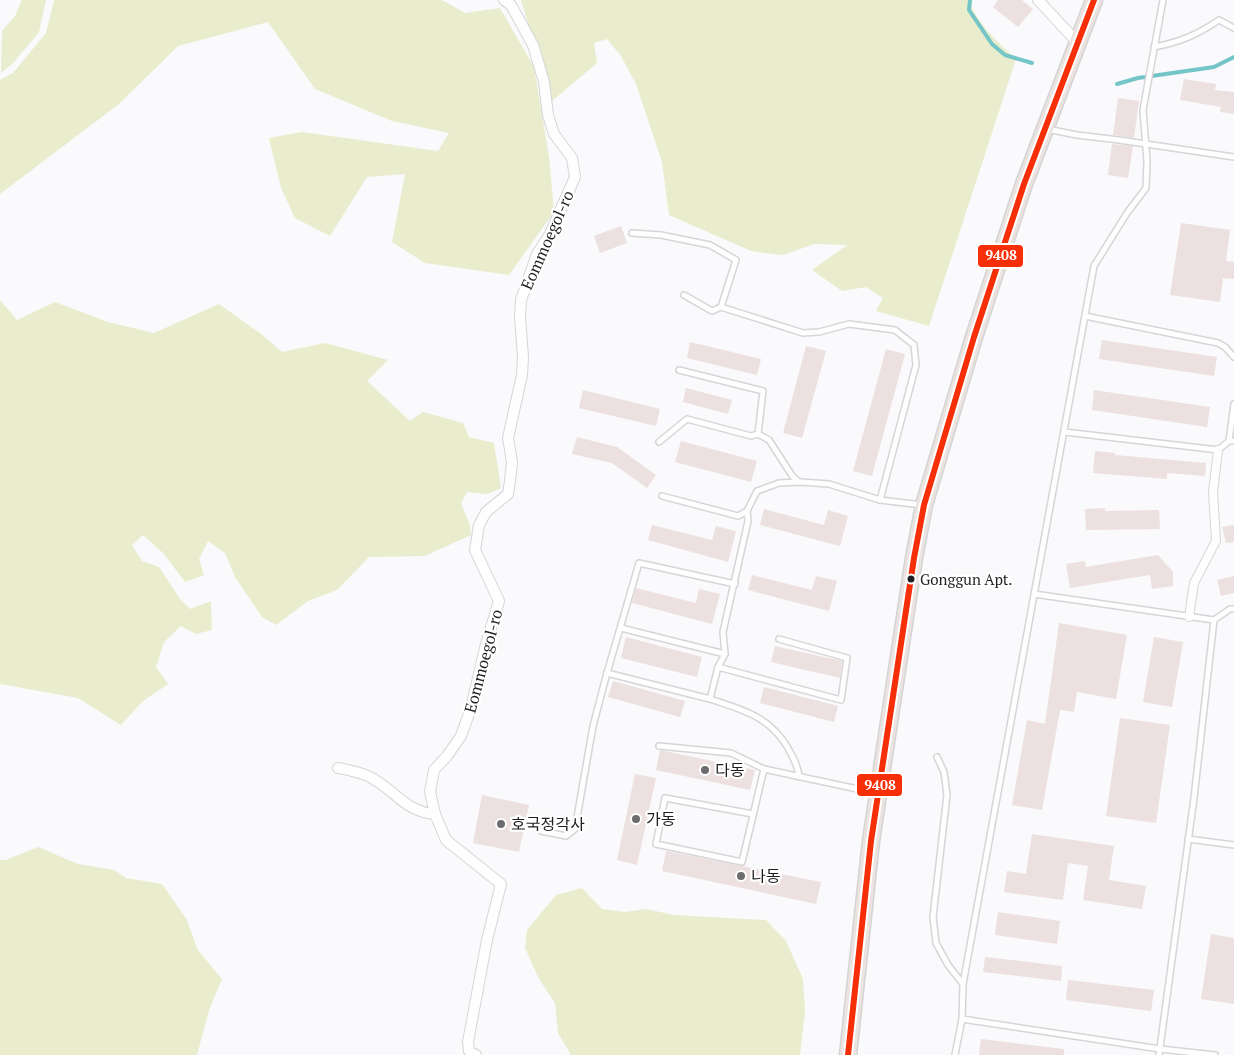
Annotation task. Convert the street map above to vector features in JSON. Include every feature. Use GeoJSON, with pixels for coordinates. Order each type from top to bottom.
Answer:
{"type":"FeatureCollection","features":[{"type":"Feature","properties":{"kind":"main road"},"geometry":{"type":"LineString","coordinates":[[848,1055],[871,841],[914,558],[924,505],[974,337],[1024,184],[1094,0]]}},
{"type":"Feature","properties":{"kind":"street","name":"Eommoegol-ro"},"geometry":{"type":"LineString","coordinates":[[476,1055],[469,1051],[468,1042],[487,940],[501,884],[446,840],[431,802],[430,792],[434,770],[461,736],[471,708],[485,648],[499,601],[475,550],[478,525],[486,512],[508,494],[512,462],[508,438],[522,375],[521,300],[537,254],[550,234],[575,177],[572,158],[554,134],[548,115],[544,82],[534,45],[511,5],[504,0]]}},
{"type":"Feature","properties":{"kind":"street"},"geometry":{"type":"LineString","coordinates":[[1038,0],[1078,43]]}},
{"type":"Feature","properties":{"kind":"street"},"geometry":{"type":"LineString","coordinates":[[1189,617],[1194,583],[1216,541],[1213,492],[1218,450]]}},
{"type":"Feature","properties":{"kind":"street"},"geometry":{"type":"LineString","coordinates":[[338,768],[369,776],[410,807],[422,813],[435,814]]}},
{"type":"Feature","properties":{"kind":"lane"},"geometry":{"type":"LineString","coordinates":[[955,1055],[962,1019],[963,984],[1094,266],[1146,188],[1147,161],[1143,110],[1162,0]]}},
{"type":"Feature","properties":{"kind":"lane"},"geometry":{"type":"LineString","coordinates":[[1154,47],[1175,43],[1200,33],[1219,20],[1234,28]]}},
{"type":"Feature","properties":{"kind":"lane"},"geometry":{"type":"LineString","coordinates":[[1044,128],[1077,135],[1234,157]]}},
{"type":"Feature","properties":{"kind":"lane"},"geometry":{"type":"LineString","coordinates":[[632,233],[661,235],[710,246],[736,260],[721,307]]}},
{"type":"Feature","properties":{"kind":"lane"},"geometry":{"type":"LineString","coordinates":[[684,296],[712,311],[721,307],[803,334],[849,324],[895,330],[914,345],[916,365],[880,500]]}},
{"type":"Feature","properties":{"kind":"lane"},"geometry":{"type":"LineString","coordinates":[[1085,316],[1218,343],[1234,357]]}},
{"type":"Feature","properties":{"kind":"lane"},"geometry":{"type":"LineString","coordinates":[[679,370],[763,391],[758,434]]}},
{"type":"Feature","properties":{"kind":"lane"},"geometry":{"type":"LineString","coordinates":[[1065,432],[1218,450],[1232,441],[1234,404]]}},
{"type":"Feature","properties":{"kind":"lane"},"geometry":{"type":"LineString","coordinates":[[659,442],[687,419],[751,436],[758,434],[769,440],[793,477],[800,482]]}},
{"type":"Feature","properties":{"kind":"lane"},"geometry":{"type":"LineString","coordinates":[[710,699],[718,667],[725,654],[723,632],[748,521],[747,511],[757,491],[779,483],[828,484],[880,500],[924,505]]}},
{"type":"Feature","properties":{"kind":"lane"},"geometry":{"type":"LineString","coordinates":[[662,496],[738,516],[747,511]]}},
{"type":"Feature","properties":{"kind":"lane"},"geometry":{"type":"LineString","coordinates":[[541,831],[566,836],[575,829],[593,726],[639,562],[735,584]]}},
{"type":"Feature","properties":{"kind":"lane"},"geometry":{"type":"LineString","coordinates":[[1034,594],[1214,620],[1230,609],[1234,610]]}},
{"type":"Feature","properties":{"kind":"lane"},"geometry":{"type":"LineString","coordinates":[[1160,1052],[1214,620]]}},
{"type":"Feature","properties":{"kind":"lane"},"geometry":{"type":"LineString","coordinates":[[621,628],[725,654]]}},
{"type":"Feature","properties":{"kind":"lane"},"geometry":{"type":"LineString","coordinates":[[718,667],[841,700],[847,658],[779,639]]}},
{"type":"Feature","properties":{"kind":"lane"},"geometry":{"type":"LineString","coordinates":[[607,673],[710,699],[757,716],[771,726],[783,740],[798,765],[800,777]]}},
{"type":"Feature","properties":{"kind":"lane"},"geometry":{"type":"LineString","coordinates":[[659,746],[732,753],[764,769],[879,793]]}},
{"type":"Feature","properties":{"kind":"lane"},"geometry":{"type":"LineString","coordinates":[[937,757],[944,772],[947,795],[933,917],[936,943],[948,965],[963,984]]}},
{"type":"Feature","properties":{"kind":"lane"},"geometry":{"type":"LineString","coordinates":[[754,814],[665,798],[656,844],[742,862],[754,814],[764,769]]}},
{"type":"Feature","properties":{"kind":"lane"},"geometry":{"type":"LineString","coordinates":[[1188,839],[1234,845]]}},
{"type":"Feature","properties":{"kind":"lane"},"geometry":{"type":"LineString","coordinates":[[962,1019],[1160,1052],[1215,1055]]}},
{"type":"Feature","properties":{"kind":"green space"},"geometry":{"type":"Polygon","coordinates":[[[22,0],[46,0],[39,32],[13,63],[1,73],[2,31],[15,16],[22,0]]]}},
{"type":"Feature","properties":{"kind":"green space"},"geometry":{"type":"Polygon","coordinates":[[[54,0],[442,0],[465,13],[500,8],[534,67],[549,157],[554,212],[509,275],[425,263],[392,242],[405,174],[367,177],[330,236],[295,218],[281,188],[269,138],[302,132],[438,151],[449,133],[392,121],[315,89],[268,22],[178,46],[119,104],[0,194],[0,80],[13,73],[46,33],[54,0]]]}},
{"type":"Feature","properties":{"kind":"green space"},"geometry":{"type":"Polygon","coordinates":[[[521,0],[969,0],[983,25],[1016,59],[929,326],[876,311],[883,298],[866,287],[842,291],[812,270],[847,245],[814,244],[783,255],[751,251],[669,215],[662,162],[636,84],[621,56],[607,39],[594,43],[597,63],[552,101],[544,89],[536,51],[521,0]]]}},
{"type":"Feature","properties":{"kind":"green space"},"geometry":{"type":"Polygon","coordinates":[[[0,300],[17,320],[55,302],[108,322],[154,333],[219,304],[260,333],[282,352],[325,343],[388,360],[367,381],[410,421],[423,412],[463,423],[469,437],[494,443],[501,488],[488,494],[467,492],[461,503],[470,525],[471,535],[425,556],[369,557],[337,590],[308,601],[276,625],[262,617],[235,577],[225,553],[208,541],[199,559],[204,575],[185,582],[164,554],[143,535],[132,545],[142,561],[159,567],[180,599],[190,609],[211,601],[212,630],[196,634],[181,626],[164,642],[156,667],[168,684],[143,701],[121,725],[78,698],[0,684],[0,300]]]}},
{"type":"Feature","properties":{"kind":"green space"},"geometry":{"type":"Polygon","coordinates":[[[38,847],[78,864],[114,870],[126,878],[162,884],[187,920],[197,949],[222,979],[209,1010],[197,1055],[0,1055],[0,860],[6,860],[38,847]]]}},
{"type":"Feature","properties":{"kind":"green space"},"geometry":{"type":"Polygon","coordinates":[[[582,888],[602,909],[625,912],[646,909],[674,915],[766,920],[786,941],[803,979],[805,1012],[800,1055],[571,1055],[558,1033],[555,1003],[539,979],[525,948],[527,930],[556,895],[582,888]]]}},
{"type":"Feature","properties":{"kind":"building"},"geometry":{"type":"Polygon","coordinates":[[[998,0],[1022,0],[1033,9],[1018,27],[993,7],[998,0]]]}},
{"type":"Feature","properties":{"kind":"building"},"geometry":{"type":"Polygon","coordinates":[[[1184,79],[1216,84],[1215,90],[1234,92],[1234,114],[1220,112],[1221,107],[1180,100],[1184,79]]]}},
{"type":"Feature","properties":{"kind":"building"},"geometry":{"type":"Polygon","coordinates":[[[1118,98],[1139,101],[1134,138],[1113,135],[1118,98]]]}},
{"type":"Feature","properties":{"kind":"building"},"geometry":{"type":"Polygon","coordinates":[[[1112,144],[1133,146],[1128,178],[1108,175],[1112,144]]]}},
{"type":"Feature","properties":{"kind":"building"},"geometry":{"type":"Polygon","coordinates":[[[1181,223],[1230,230],[1226,261],[1234,262],[1234,279],[1223,278],[1220,302],[1170,295],[1181,223]]]}},
{"type":"Feature","properties":{"kind":"building"},"geometry":{"type":"Polygon","coordinates":[[[621,226],[627,243],[600,253],[594,236],[621,226]]]}},
{"type":"Feature","properties":{"kind":"building"},"geometry":{"type":"Polygon","coordinates":[[[1102,340],[1217,357],[1214,376],[1099,359],[1102,340]]]}},
{"type":"Feature","properties":{"kind":"building"},"geometry":{"type":"Polygon","coordinates":[[[690,342],[761,359],[757,375],[687,358],[690,342]]]}},
{"type":"Feature","properties":{"kind":"building"},"geometry":{"type":"Polygon","coordinates":[[[806,346],[826,351],[802,438],[783,433],[806,346]]]}},
{"type":"Feature","properties":{"kind":"building"},"geometry":{"type":"Polygon","coordinates":[[[886,349],[905,354],[872,476],[853,471],[886,349]]]}},
{"type":"Feature","properties":{"kind":"building"},"geometry":{"type":"Polygon","coordinates":[[[686,388],[732,400],[728,414],[683,402],[686,388]]]}},
{"type":"Feature","properties":{"kind":"building"},"geometry":{"type":"Polygon","coordinates":[[[583,390],[660,409],[656,426],[579,408],[583,390]]]}},
{"type":"Feature","properties":{"kind":"building"},"geometry":{"type":"Polygon","coordinates":[[[1094,390],[1210,407],[1207,427],[1092,410],[1094,390]]]}},
{"type":"Feature","properties":{"kind":"building"},"geometry":{"type":"Polygon","coordinates":[[[577,437],[617,447],[656,475],[647,488],[612,463],[572,454],[577,437]]]}},
{"type":"Feature","properties":{"kind":"building"},"geometry":{"type":"Polygon","coordinates":[[[681,441],[757,461],[751,482],[675,462],[681,441]]]}},
{"type":"Feature","properties":{"kind":"building"},"geometry":{"type":"Polygon","coordinates":[[[1095,451],[1115,453],[1115,455],[1206,463],[1205,476],[1167,473],[1167,479],[1093,473],[1095,451]]]}},
{"type":"Feature","properties":{"kind":"building"},"geometry":{"type":"Polygon","coordinates":[[[1105,508],[1105,511],[1159,510],[1160,529],[1086,530],[1085,509],[1105,508]]]}},
{"type":"Feature","properties":{"kind":"building"},"geometry":{"type":"Polygon","coordinates":[[[764,509],[824,525],[828,510],[848,516],[840,546],[760,525],[764,509]]]}},
{"type":"Feature","properties":{"kind":"building"},"geometry":{"type":"Polygon","coordinates":[[[652,525],[712,540],[716,526],[736,531],[728,562],[648,540],[652,525]]]}},
{"type":"Feature","properties":{"kind":"building"},"geometry":{"type":"Polygon","coordinates":[[[1234,525],[1234,542],[1226,543],[1222,527],[1234,525]]]}},
{"type":"Feature","properties":{"kind":"building"},"geometry":{"type":"Polygon","coordinates":[[[1158,555],[1173,572],[1173,586],[1152,589],[1150,575],[1070,588],[1066,564],[1085,561],[1086,567],[1158,555]]]}},
{"type":"Feature","properties":{"kind":"building"},"geometry":{"type":"Polygon","coordinates":[[[752,575],[812,590],[816,576],[837,581],[829,611],[748,590],[752,575]]]}},
{"type":"Feature","properties":{"kind":"building"},"geometry":{"type":"Polygon","coordinates":[[[1234,576],[1234,593],[1221,596],[1217,580],[1234,576]]]}},
{"type":"Feature","properties":{"kind":"building"},"geometry":{"type":"Polygon","coordinates":[[[636,588],[696,603],[699,589],[720,594],[712,624],[632,603],[636,588]]]}},
{"type":"Feature","properties":{"kind":"building"},"geometry":{"type":"Polygon","coordinates":[[[1059,623],[1127,635],[1116,699],[1077,692],[1074,712],[1060,710],[1042,810],[1012,805],[1027,720],[1045,724],[1059,623]]]}},
{"type":"Feature","properties":{"kind":"building"},"geometry":{"type":"Polygon","coordinates":[[[626,637],[702,657],[697,677],[621,658],[626,637]]]}},
{"type":"Feature","properties":{"kind":"building"},"geometry":{"type":"Polygon","coordinates":[[[1154,637],[1183,642],[1172,707],[1143,702],[1154,637]]]}},
{"type":"Feature","properties":{"kind":"building"},"geometry":{"type":"Polygon","coordinates":[[[775,646],[842,661],[840,678],[771,662],[775,646]]]}},
{"type":"Feature","properties":{"kind":"building"},"geometry":{"type":"Polygon","coordinates":[[[613,681],[685,701],[680,717],[608,697],[613,681]]]}},
{"type":"Feature","properties":{"kind":"building"},"geometry":{"type":"Polygon","coordinates":[[[764,687],[838,706],[834,722],[760,703],[764,687]]]}},
{"type":"Feature","properties":{"kind":"building"},"geometry":{"type":"Polygon","coordinates":[[[1120,718],[1170,725],[1156,823],[1106,816],[1120,718]]]}},
{"type":"Feature","properties":{"kind":"building","name":"다동"},"geometry":{"type":"Polygon","coordinates":[[[660,750],[755,770],[750,790],[656,770],[660,750]]]}},
{"type":"Feature","properties":{"kind":"building","name":"가동"},"geometry":{"type":"Polygon","coordinates":[[[635,774],[656,778],[637,865],[617,860],[635,774]]]}},
{"type":"Feature","properties":{"kind":"building","name":"호국정각사"},"geometry":{"type":"Polygon","coordinates":[[[482,795],[529,805],[519,852],[473,843],[482,795]]]}},
{"type":"Feature","properties":{"kind":"building"},"geometry":{"type":"Polygon","coordinates":[[[1032,834],[1114,846],[1109,880],[1146,886],[1142,909],[1083,900],[1088,866],[1068,863],[1063,900],[1004,892],[1007,871],[1026,874],[1032,834]]]}},
{"type":"Feature","properties":{"kind":"building","name":"나동"},"geometry":{"type":"Polygon","coordinates":[[[666,851],[821,882],[816,904],[662,871],[666,851]]]}},
{"type":"Feature","properties":{"kind":"building"},"geometry":{"type":"Polygon","coordinates":[[[998,912],[1060,921],[1057,944],[995,935],[998,912]]]}},
{"type":"Feature","properties":{"kind":"building"},"geometry":{"type":"Polygon","coordinates":[[[1211,934],[1234,938],[1234,1004],[1201,999],[1211,934]]]}},
{"type":"Feature","properties":{"kind":"building"},"geometry":{"type":"Polygon","coordinates":[[[985,957],[1062,966],[1061,981],[983,972],[985,957]]]}},
{"type":"Feature","properties":{"kind":"building"},"geometry":{"type":"Polygon","coordinates":[[[1068,980],[1154,990],[1151,1011],[1066,1000],[1068,980]]]}},
{"type":"Feature","properties":{"kind":"building"},"geometry":{"type":"Polygon","coordinates":[[[981,1039],[1064,1049],[1064,1055],[979,1055],[981,1039]]]}},
{"type":"Feature","properties":{"kind":"waterway"},"geometry":{"type":"LineString","coordinates":[[970,0],[969,10],[992,44],[1005,55],[1032,63]]}},
{"type":"Feature","properties":{"kind":"waterway"},"geometry":{"type":"LineString","coordinates":[[1117,84],[1138,78],[1214,67],[1234,57]]}},
{"type":"Feature","properties":{"kind":"transit line","name":"9408"},"geometry":{"type":"LineString","coordinates":[[848,1055],[871,841],[914,558],[924,505],[974,337],[1024,184],[1094,0]]}},
{"type":"Feature","properties":{"kind":"place","name":"Gonggun Apt."},"geometry":{"type":"Point","coordinates":[911,579]}},
{"type":"Feature","properties":{"kind":"place","name":"다동"},"geometry":{"type":"Point","coordinates":[705,770]}},
{"type":"Feature","properties":{"kind":"place","name":"가동"},"geometry":{"type":"Point","coordinates":[636,819]}},
{"type":"Feature","properties":{"kind":"place","name":"호국정각사"},"geometry":{"type":"Point","coordinates":[501,824]}},
{"type":"Feature","properties":{"kind":"place","name":"나동"},"geometry":{"type":"Point","coordinates":[741,876]}}]}
